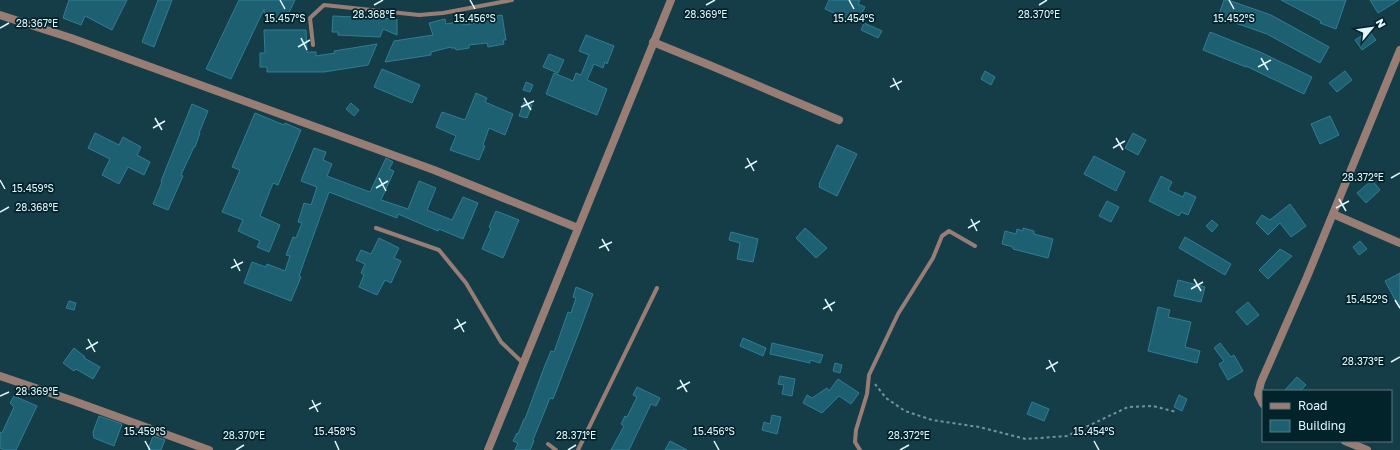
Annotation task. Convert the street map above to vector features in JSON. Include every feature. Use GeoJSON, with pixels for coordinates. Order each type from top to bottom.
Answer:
{"type":"FeatureCollection","features":[{"type":"Feature","properties":{"kind":"street"},"geometry":{"type":"LineString","coordinates":[[488,450],[671,0]]}},
{"type":"Feature","properties":{"kind":"street"},"geometry":{"type":"LineString","coordinates":[[0,15],[71,38],[434,170],[500,198],[578,228]]}},
{"type":"Feature","properties":{"kind":"street"},"geometry":{"type":"LineString","coordinates":[[653,42],[839,120]]}},
{"type":"Feature","properties":{"kind":"street"},"geometry":{"type":"LineString","coordinates":[[1262,402],[1258,394],[1261,382],[1304,285],[1400,50]]}},
{"type":"Feature","properties":{"kind":"street"},"geometry":{"type":"LineString","coordinates":[[1333,214],[1400,243]]}},
{"type":"Feature","properties":{"kind":"street"},"geometry":{"type":"LineString","coordinates":[[0,376],[209,450]]}},
{"type":"Feature","properties":{"kind":"street"},"geometry":{"type":"LineString","coordinates":[[1347,442],[1367,450]]}},
{"type":"Feature","properties":{"kind":"lane"},"geometry":{"type":"LineString","coordinates":[[313,45],[310,18],[324,5],[419,15],[442,13],[512,0]]}},
{"type":"Feature","properties":{"kind":"lane"},"geometry":{"type":"LineString","coordinates":[[376,228],[439,250],[466,283],[501,342],[523,363]]}},
{"type":"Feature","properties":{"kind":"lane"},"geometry":{"type":"LineString","coordinates":[[860,450],[854,442],[866,394],[869,375],[898,314],[933,258],[942,236],[949,231],[975,246]]}},
{"type":"Feature","properties":{"kind":"lane"},"geometry":{"type":"LineString","coordinates":[[578,450],[657,288]]}},
{"type":"Feature","properties":{"kind":"lane"},"geometry":{"type":"LineString","coordinates":[[548,444],[556,450]]}},
{"type":"Feature","properties":{"kind":"path"},"geometry":{"type":"LineString","coordinates":[[869,375],[886,398],[905,411],[932,420],[979,427],[1026,439],[1067,436],[1128,407],[1153,406],[1176,412]]}},
{"type":"Feature","properties":{"kind":"building"},"geometry":{"type":"Polygon","coordinates":[[[69,0],[127,0],[112,30],[85,16],[81,25],[63,18],[69,0]]]}},
{"type":"Feature","properties":{"kind":"building"},"geometry":{"type":"Polygon","coordinates":[[[158,0],[172,0],[154,47],[142,42],[158,0]]]}},
{"type":"Feature","properties":{"kind":"building"},"geometry":{"type":"Polygon","coordinates":[[[239,0],[295,0],[284,23],[264,13],[264,9],[231,79],[206,69],[239,0]]]}},
{"type":"Feature","properties":{"kind":"building"},"geometry":{"type":"Polygon","coordinates":[[[829,0],[860,0],[858,4],[865,7],[857,23],[825,9],[829,0]]]}},
{"type":"Feature","properties":{"kind":"building"},"geometry":{"type":"Polygon","coordinates":[[[1224,0],[1228,0],[1271,15],[1329,47],[1320,63],[1267,34],[1218,17],[1224,0]]]}},
{"type":"Feature","properties":{"kind":"building"},"geometry":{"type":"Polygon","coordinates":[[[1281,0],[1346,0],[1336,29],[1320,23],[1321,21],[1281,0]]]}},
{"type":"Feature","properties":{"kind":"building"},"geometry":{"type":"Polygon","coordinates":[[[1370,0],[1399,0],[1378,13],[1370,0]]]}},
{"type":"Feature","properties":{"kind":"building"},"geometry":{"type":"Polygon","coordinates":[[[502,15],[506,40],[503,40],[504,44],[488,47],[487,43],[469,45],[469,48],[456,50],[455,48],[451,47],[431,52],[431,55],[385,62],[394,41],[433,35],[429,23],[445,19],[446,24],[462,21],[463,25],[478,23],[478,21],[485,20],[484,18],[502,15]]]}},
{"type":"Feature","properties":{"kind":"building"},"geometry":{"type":"Polygon","coordinates":[[[333,16],[397,19],[397,35],[383,29],[380,37],[338,35],[338,32],[332,32],[333,16]]]}},
{"type":"Feature","properties":{"kind":"building"},"geometry":{"type":"Polygon","coordinates":[[[864,23],[882,31],[878,38],[861,30],[864,23]]]}},
{"type":"Feature","properties":{"kind":"building"},"geometry":{"type":"Polygon","coordinates":[[[264,30],[306,30],[307,52],[316,52],[316,56],[335,53],[334,51],[377,44],[368,65],[324,72],[267,72],[267,67],[260,67],[260,53],[265,53],[264,30]]]}},
{"type":"Feature","properties":{"kind":"building"},"geometry":{"type":"Polygon","coordinates":[[[1369,31],[1376,40],[1362,50],[1355,40],[1369,31]]]}},
{"type":"Feature","properties":{"kind":"building"},"geometry":{"type":"Polygon","coordinates":[[[1210,32],[1260,52],[1312,77],[1304,94],[1246,66],[1203,50],[1210,32]]]}},
{"type":"Feature","properties":{"kind":"building"},"geometry":{"type":"Polygon","coordinates":[[[586,35],[614,46],[607,64],[605,62],[603,68],[594,64],[587,80],[607,89],[597,115],[546,94],[554,73],[573,81],[576,73],[581,75],[589,55],[579,51],[586,35]]]}},
{"type":"Feature","properties":{"kind":"building"},"geometry":{"type":"Polygon","coordinates":[[[549,54],[564,60],[558,73],[543,67],[549,54]]]}},
{"type":"Feature","properties":{"kind":"building"},"geometry":{"type":"Polygon","coordinates":[[[382,69],[420,85],[412,103],[374,87],[382,69]]]}},
{"type":"Feature","properties":{"kind":"building"},"geometry":{"type":"Polygon","coordinates":[[[985,71],[995,77],[991,85],[981,79],[985,71]]]}},
{"type":"Feature","properties":{"kind":"building"},"geometry":{"type":"Polygon","coordinates":[[[1345,71],[1352,80],[1337,92],[1329,83],[1345,71]]]}},
{"type":"Feature","properties":{"kind":"building"},"geometry":{"type":"Polygon","coordinates":[[[526,82],[533,85],[530,92],[523,90],[526,82]]]}},
{"type":"Feature","properties":{"kind":"building"},"geometry":{"type":"Polygon","coordinates":[[[476,93],[487,98],[485,102],[513,114],[505,135],[489,128],[483,145],[485,146],[479,160],[450,150],[456,136],[436,127],[442,112],[465,120],[476,93]]]}},
{"type":"Feature","properties":{"kind":"building"},"geometry":{"type":"Polygon","coordinates":[[[524,102],[532,105],[527,118],[519,116],[524,102]]]}},
{"type":"Feature","properties":{"kind":"building"},"geometry":{"type":"Polygon","coordinates":[[[351,103],[359,110],[354,116],[346,109],[351,103]]]}},
{"type":"Feature","properties":{"kind":"building"},"geometry":{"type":"Polygon","coordinates":[[[192,104],[208,111],[195,147],[181,175],[183,176],[168,210],[153,204],[192,104]]]}},
{"type":"Feature","properties":{"kind":"building"},"geometry":{"type":"Polygon","coordinates":[[[255,113],[284,125],[285,123],[301,130],[278,185],[273,183],[260,216],[280,225],[269,252],[257,247],[260,241],[238,231],[243,220],[222,212],[240,170],[232,167],[255,113]]]}},
{"type":"Feature","properties":{"kind":"building"},"geometry":{"type":"Polygon","coordinates":[[[1330,116],[1339,135],[1320,144],[1311,124],[1330,116]]]}},
{"type":"Feature","properties":{"kind":"building"},"geometry":{"type":"Polygon","coordinates":[[[95,133],[119,145],[123,137],[141,147],[137,155],[150,162],[144,175],[128,167],[119,184],[102,175],[110,159],[88,148],[95,133]]]}},
{"type":"Feature","properties":{"kind":"building"},"geometry":{"type":"Polygon","coordinates":[[[1133,133],[1146,140],[1138,155],[1125,148],[1133,133]]]}},
{"type":"Feature","properties":{"kind":"building"},"geometry":{"type":"Polygon","coordinates":[[[837,145],[857,154],[837,196],[819,187],[819,184],[837,145]]]}},
{"type":"Feature","properties":{"kind":"building"},"geometry":{"type":"Polygon","coordinates":[[[314,148],[326,152],[323,160],[332,164],[327,176],[370,192],[386,158],[393,162],[389,169],[394,171],[381,200],[408,209],[419,181],[436,188],[427,210],[452,220],[463,197],[478,203],[463,239],[439,229],[438,231],[398,214],[397,218],[329,192],[299,276],[301,277],[291,301],[244,283],[252,262],[266,267],[267,264],[285,271],[290,256],[286,255],[293,237],[296,238],[302,223],[298,222],[304,203],[311,205],[317,187],[301,181],[314,148]]]}},
{"type":"Feature","properties":{"kind":"building"},"geometry":{"type":"Polygon","coordinates":[[[1094,156],[1125,172],[1116,191],[1084,174],[1094,156]]]}},
{"type":"Feature","properties":{"kind":"building"},"geometry":{"type":"Polygon","coordinates":[[[1161,176],[1172,182],[1168,190],[1183,197],[1185,192],[1196,197],[1188,215],[1181,212],[1179,216],[1149,201],[1161,176]]]}},
{"type":"Feature","properties":{"kind":"building"},"geometry":{"type":"Polygon","coordinates":[[[1372,180],[1380,190],[1366,203],[1357,193],[1372,180]]]}},
{"type":"Feature","properties":{"kind":"building"},"geometry":{"type":"Polygon","coordinates":[[[1107,201],[1119,207],[1111,222],[1099,216],[1107,201]]]}},
{"type":"Feature","properties":{"kind":"building"},"geometry":{"type":"Polygon","coordinates":[[[1290,204],[1306,226],[1291,237],[1280,223],[1268,235],[1256,223],[1262,215],[1270,220],[1290,204]]]}},
{"type":"Feature","properties":{"kind":"building"},"geometry":{"type":"Polygon","coordinates":[[[496,211],[519,220],[503,258],[482,249],[496,211]]]}},
{"type":"Feature","properties":{"kind":"building"},"geometry":{"type":"Polygon","coordinates":[[[1212,220],[1218,225],[1212,232],[1206,226],[1212,220]]]}},
{"type":"Feature","properties":{"kind":"building"},"geometry":{"type":"Polygon","coordinates":[[[805,228],[827,248],[816,258],[796,238],[805,228]]]}},
{"type":"Feature","properties":{"kind":"building"},"geometry":{"type":"Polygon","coordinates":[[[1023,228],[1034,231],[1034,234],[1053,239],[1048,258],[1013,249],[1013,247],[1002,244],[1005,231],[1016,234],[1017,229],[1023,231],[1023,228]]]}},
{"type":"Feature","properties":{"kind":"building"},"geometry":{"type":"Polygon","coordinates":[[[731,232],[758,239],[753,262],[737,259],[740,243],[729,240],[731,232]]]}},
{"type":"Feature","properties":{"kind":"building"},"geometry":{"type":"Polygon","coordinates":[[[1185,237],[1231,264],[1225,275],[1179,248],[1185,237]]]}},
{"type":"Feature","properties":{"kind":"building"},"geometry":{"type":"Polygon","coordinates":[[[379,238],[399,248],[394,258],[401,261],[391,283],[385,280],[377,295],[359,287],[364,275],[361,273],[365,264],[356,260],[361,250],[371,254],[379,238]]]}},
{"type":"Feature","properties":{"kind":"building"},"geometry":{"type":"Polygon","coordinates":[[[1360,241],[1367,249],[1359,255],[1353,247],[1360,241]]]}},
{"type":"Feature","properties":{"kind":"building"},"geometry":{"type":"Polygon","coordinates":[[[1280,249],[1292,256],[1268,279],[1259,270],[1280,249]]]}},
{"type":"Feature","properties":{"kind":"building"},"geometry":{"type":"Polygon","coordinates":[[[1400,273],[1400,309],[1385,281],[1400,273]]]}},
{"type":"Feature","properties":{"kind":"building"},"geometry":{"type":"Polygon","coordinates":[[[1178,280],[1205,287],[1201,302],[1174,296],[1178,280]]]}},
{"type":"Feature","properties":{"kind":"building"},"geometry":{"type":"Polygon","coordinates":[[[576,287],[593,294],[581,327],[553,399],[550,398],[530,450],[515,450],[518,443],[513,441],[525,419],[551,351],[554,352],[568,312],[571,313],[576,298],[573,297],[576,287]]]}},
{"type":"Feature","properties":{"kind":"building"},"geometry":{"type":"Polygon","coordinates":[[[69,301],[76,303],[74,310],[66,308],[69,301]]]}},
{"type":"Feature","properties":{"kind":"building"},"geometry":{"type":"Polygon","coordinates":[[[1248,302],[1259,315],[1247,325],[1236,312],[1248,302]]]}},
{"type":"Feature","properties":{"kind":"building"},"geometry":{"type":"Polygon","coordinates":[[[1158,307],[1170,310],[1168,317],[1191,322],[1185,347],[1200,351],[1197,363],[1148,351],[1158,307]]]}},
{"type":"Feature","properties":{"kind":"building"},"geometry":{"type":"Polygon","coordinates":[[[743,338],[766,348],[763,356],[740,346],[743,338]]]}},
{"type":"Feature","properties":{"kind":"building"},"geometry":{"type":"Polygon","coordinates":[[[772,343],[823,355],[820,363],[810,360],[810,363],[770,354],[772,343]]]}},
{"type":"Feature","properties":{"kind":"building"},"geometry":{"type":"Polygon","coordinates":[[[1220,343],[1231,357],[1234,355],[1243,371],[1228,380],[1219,364],[1224,361],[1214,348],[1220,343]]]}},
{"type":"Feature","properties":{"kind":"building"},"geometry":{"type":"Polygon","coordinates":[[[74,348],[85,357],[84,358],[100,367],[93,379],[76,369],[74,371],[63,363],[74,348]]]}},
{"type":"Feature","properties":{"kind":"building"},"geometry":{"type":"Polygon","coordinates":[[[835,363],[842,365],[840,373],[833,371],[835,363]]]}},
{"type":"Feature","properties":{"kind":"building"},"geometry":{"type":"Polygon","coordinates":[[[780,376],[795,379],[792,396],[782,394],[784,385],[778,384],[780,376]]]}},
{"type":"Feature","properties":{"kind":"building"},"geometry":{"type":"Polygon","coordinates":[[[1297,377],[1306,385],[1301,390],[1285,390],[1297,377]]]}},
{"type":"Feature","properties":{"kind":"building"},"geometry":{"type":"Polygon","coordinates":[[[838,379],[859,393],[851,404],[839,396],[822,413],[803,403],[807,395],[812,398],[827,388],[829,391],[838,379]]]}},
{"type":"Feature","properties":{"kind":"building"},"geometry":{"type":"Polygon","coordinates":[[[637,387],[660,398],[656,406],[651,404],[629,450],[611,450],[624,426],[621,424],[625,416],[627,417],[637,397],[633,395],[637,387]]]}},
{"type":"Feature","properties":{"kind":"building"},"geometry":{"type":"Polygon","coordinates":[[[1179,395],[1187,399],[1182,411],[1174,407],[1179,395]]]}},
{"type":"Feature","properties":{"kind":"building"},"geometry":{"type":"Polygon","coordinates":[[[14,396],[37,406],[16,450],[4,450],[0,448],[0,432],[2,433],[14,407],[10,403],[14,396]]]}},
{"type":"Feature","properties":{"kind":"building"},"geometry":{"type":"Polygon","coordinates":[[[1032,402],[1049,409],[1044,421],[1027,414],[1032,402]]]}},
{"type":"Feature","properties":{"kind":"building"},"geometry":{"type":"Polygon","coordinates":[[[772,415],[781,417],[777,434],[762,430],[764,422],[770,424],[772,415]]]}},
{"type":"Feature","properties":{"kind":"building"},"geometry":{"type":"Polygon","coordinates":[[[99,416],[122,424],[114,446],[94,438],[93,432],[99,416]]]}},
{"type":"Feature","properties":{"kind":"building"},"geometry":{"type":"Polygon","coordinates":[[[153,436],[165,440],[161,450],[148,450],[153,436]]]}},
{"type":"Feature","properties":{"kind":"building"},"geometry":{"type":"Polygon","coordinates":[[[670,441],[687,450],[665,450],[670,441]]]}}]}
